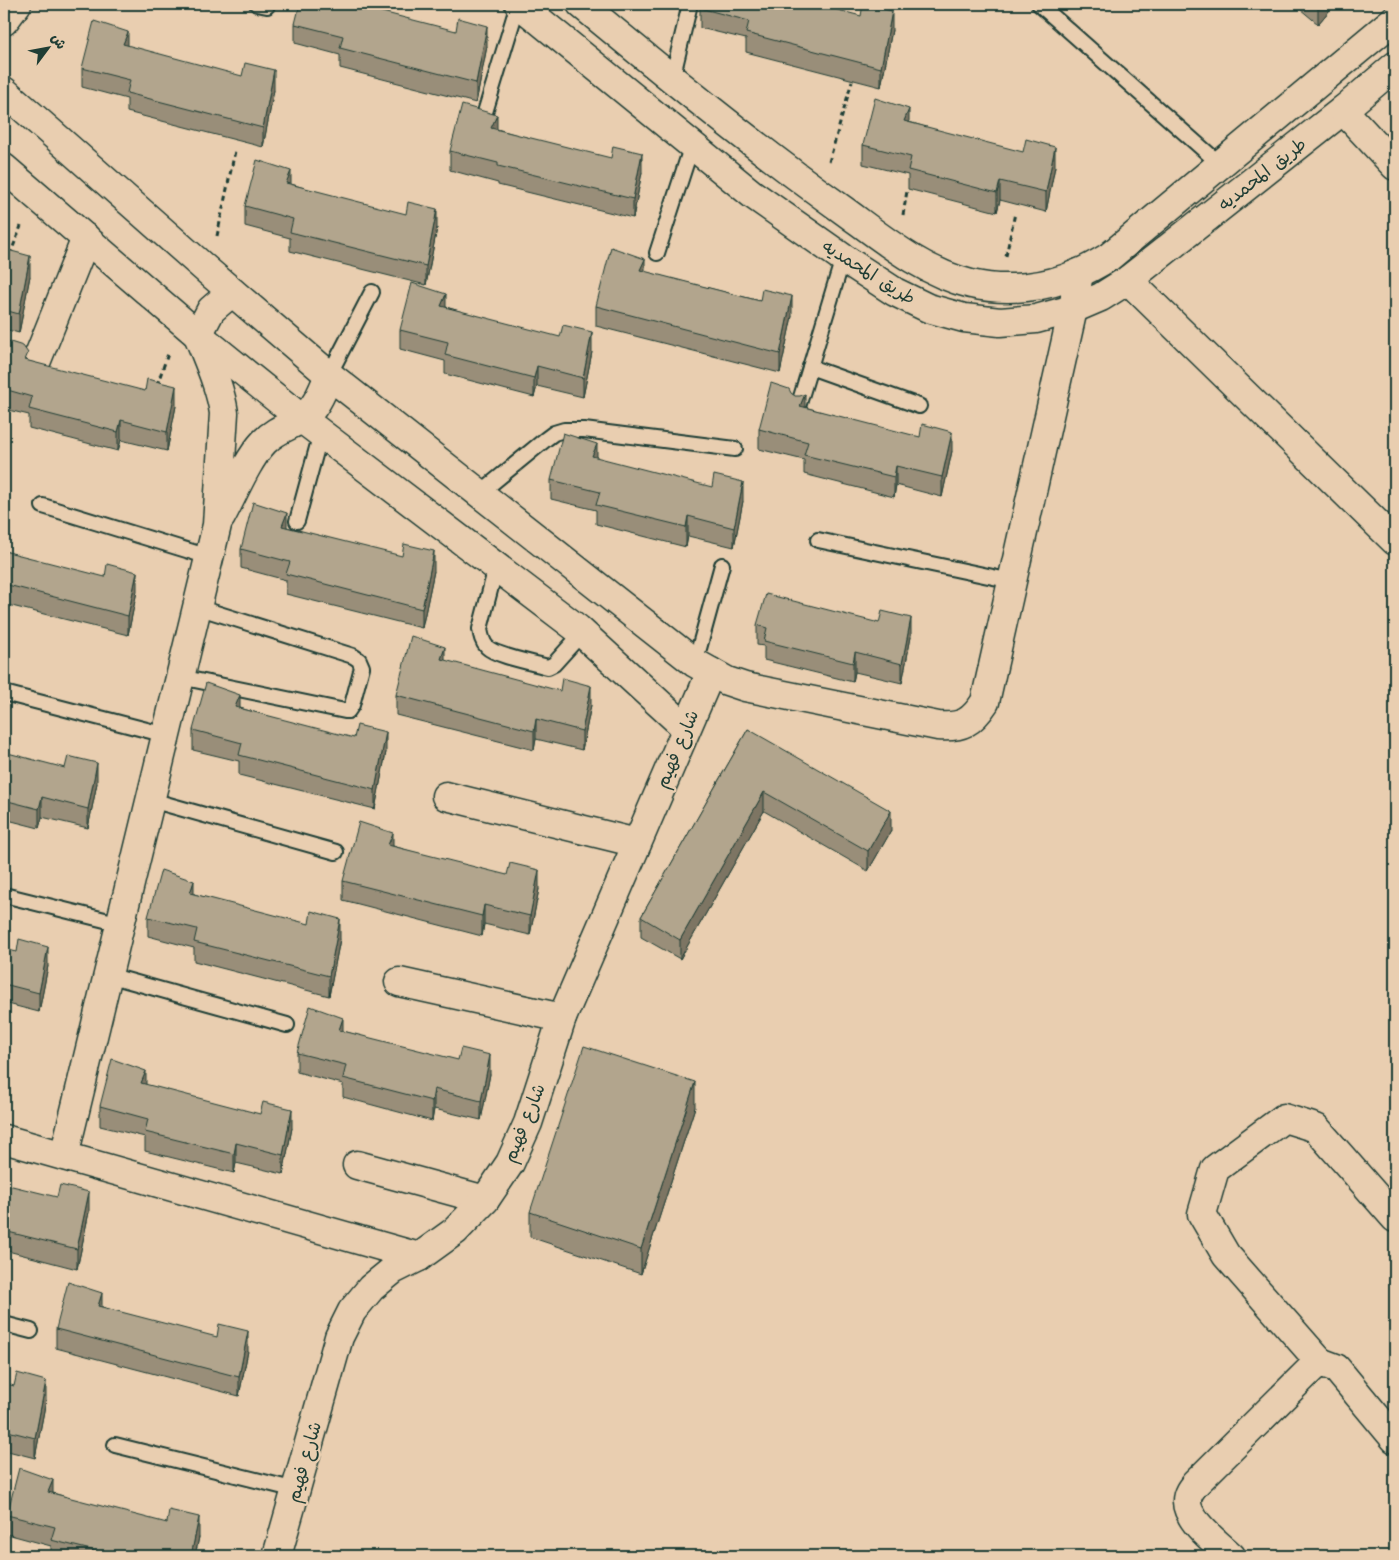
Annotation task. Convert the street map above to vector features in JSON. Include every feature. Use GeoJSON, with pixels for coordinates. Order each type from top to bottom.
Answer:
{"type":"FeatureCollection","features":[{"type":"Feature","properties":{"kind":"street"},"geometry":{"type":"LineString","coordinates":[[4,21],[17,4]]}},
{"type":"Feature","properties":{"kind":"street","name":"طريق المحمديه"},"geometry":{"type":"LineString","coordinates":[[518,4],[752,194],[894,292],[928,308],[964,318],[1000,322],[1036,319],[1072,310],[1101,297],[1128,280],[1343,110],[1395,66]]}},
{"type":"Feature","properties":{"kind":"street","name":"طريق المحمديه"},"geometry":{"type":"LineString","coordinates":[[581,4],[672,79],[820,194],[919,264],[944,276],[971,284],[999,287],[1026,287],[1054,282],[1079,273],[1109,257],[1395,19]]}},
{"type":"Feature","properties":{"kind":"street"},"geometry":{"type":"LineString","coordinates":[[4,91],[329,375],[703,668],[727,681],[767,692],[938,726],[952,727],[966,723],[978,714],[985,702],[1079,273]]}},
{"type":"Feature","properties":{"kind":"street"},"geometry":{"type":"LineString","coordinates":[[1343,110],[1395,166]]}},
{"type":"Feature","properties":{"kind":"street"},"geometry":{"type":"LineString","coordinates":[[4,168],[189,328],[311,426],[582,633],[686,728]]}},
{"type":"Feature","properties":{"kind":"street"},"geometry":{"type":"LineString","coordinates":[[37,360],[86,238]]}},
{"type":"Feature","properties":{"kind":"street"},"geometry":{"type":"LineString","coordinates":[[1128,280],[1395,541]]}},
{"type":"Feature","properties":{"kind":"street"},"geometry":{"type":"LineString","coordinates":[[189,328],[232,292]]}},
{"type":"Feature","properties":{"kind":"street"},"geometry":{"type":"LineString","coordinates":[[64,1156],[217,525],[224,413],[218,386],[189,328]]}},
{"type":"Feature","properties":{"kind":"street"},"geometry":{"type":"LineString","coordinates":[[311,426],[329,375]]}},
{"type":"Feature","properties":{"kind":"street"},"geometry":{"type":"LineString","coordinates":[[217,525],[258,448],[275,432],[311,426]]}},
{"type":"Feature","properties":{"kind":"street","name":"شارع فهيم"},"geometry":{"type":"LineString","coordinates":[[277,1556],[339,1337],[352,1311],[371,1288],[393,1270],[420,1256],[455,1231],[485,1200],[510,1163],[528,1123],[562,1018],[686,728],[703,668]]}},
{"type":"Feature","properties":{"kind":"street"},"geometry":{"type":"LineString","coordinates":[[446,796],[637,843]]}},
{"type":"Feature","properties":{"kind":"street"},"geometry":{"type":"LineString","coordinates":[[399,982],[562,1018]]}},
{"type":"Feature","properties":{"kind":"street"},"geometry":{"type":"LineString","coordinates":[[1395,1218],[1316,1128],[1284,1118],[1215,1170],[1202,1214],[1226,1255],[1320,1362],[1336,1368],[1395,1439]]}},
{"type":"Feature","properties":{"kind":"street"},"geometry":{"type":"LineString","coordinates":[[4,1139],[420,1256]]}},
{"type":"Feature","properties":{"kind":"street"},"geometry":{"type":"LineString","coordinates":[[356,1165],[485,1200]]}},
{"type":"Feature","properties":{"kind":"street"},"geometry":{"type":"LineString","coordinates":[[1231,1556],[1190,1514],[1187,1503],[1189,1493],[1209,1470],[1320,1362]]}},
{"type":"Feature","properties":{"kind":"lane"},"geometry":{"type":"LineString","coordinates":[[483,119],[518,4]]}},
{"type":"Feature","properties":{"kind":"lane"},"geometry":{"type":"LineString","coordinates":[[672,79],[690,4]]}},
{"type":"Feature","properties":{"kind":"lane"},"geometry":{"type":"LineString","coordinates":[[1039,4],[1220,165]]}},
{"type":"Feature","properties":{"kind":"lane"},"geometry":{"type":"LineString","coordinates":[[656,253],[692,145]]}},
{"type":"Feature","properties":{"kind":"lane"},"geometry":{"type":"LineString","coordinates":[[798,407],[843,258]]}},
{"type":"Feature","properties":{"kind":"lane"},"geometry":{"type":"LineString","coordinates":[[329,375],[372,292]]}},
{"type":"Feature","properties":{"kind":"lane"},"geometry":{"type":"LineString","coordinates":[[810,367],[919,406]]}},
{"type":"Feature","properties":{"kind":"lane"},"geometry":{"type":"LineString","coordinates":[[298,521],[311,426]]}},
{"type":"Feature","properties":{"kind":"lane"},"geometry":{"type":"LineString","coordinates":[[480,493],[546,439],[564,430],[578,430],[736,449]]}},
{"type":"Feature","properties":{"kind":"lane"},"geometry":{"type":"LineString","coordinates":[[43,506],[209,557]]}},
{"type":"Feature","properties":{"kind":"lane"},"geometry":{"type":"LineString","coordinates":[[818,540],[1012,581]]}},
{"type":"Feature","properties":{"kind":"lane"},"geometry":{"type":"LineString","coordinates":[[703,668],[722,566]]}},
{"type":"Feature","properties":{"kind":"lane"},"geometry":{"type":"LineString","coordinates":[[496,567],[480,629],[481,638],[487,647],[495,652],[548,667],[554,664],[582,633]]}},
{"type":"Feature","properties":{"kind":"lane"},"geometry":{"type":"LineString","coordinates":[[180,677],[341,711],[348,711],[352,705],[361,663],[354,656],[197,607]]}},
{"type":"Feature","properties":{"kind":"lane"},"geometry":{"type":"LineString","coordinates":[[4,693],[166,735]]}},
{"type":"Feature","properties":{"kind":"lane"},"geometry":{"type":"LineString","coordinates":[[150,800],[336,852]]}},
{"type":"Feature","properties":{"kind":"lane"},"geometry":{"type":"LineString","coordinates":[[4,895],[121,924]]}},
{"type":"Feature","properties":{"kind":"lane"},"geometry":{"type":"LineString","coordinates":[[108,976],[287,1025]]}},
{"type":"Feature","properties":{"kind":"lane"},"geometry":{"type":"LineString","coordinates":[[4,1324],[31,1330]]}},
{"type":"Feature","properties":{"kind":"lane"},"geometry":{"type":"LineString","coordinates":[[115,1445],[296,1490]]}},
{"type":"Feature","properties":{"kind":"path"},"geometry":{"type":"LineString","coordinates":[[820,194],[852,81]]}},
{"type":"Feature","properties":{"kind":"path"},"geometry":{"type":"LineString","coordinates":[[209,272],[235,151]]}},
{"type":"Feature","properties":{"kind":"path"},"geometry":{"type":"LineString","coordinates":[[10,257],[33,192]]}},
{"type":"Feature","properties":{"kind":"path"},"geometry":{"type":"LineString","coordinates":[[999,287],[1015,213]]}},
{"type":"Feature","properties":{"kind":"path"},"geometry":{"type":"LineString","coordinates":[[156,390],[189,328]]}},
{"type":"Feature","properties":{"kind":"building"},"geometry":{"type":"Polygon","coordinates":[[[300,4],[351,4],[456,31],[458,18],[487,26],[476,83],[340,48],[343,36],[295,24],[300,4]]]}},
{"type":"Feature","properties":{"kind":"building"},"geometry":{"type":"Polygon","coordinates":[[[702,4],[815,4],[861,16],[863,4],[892,11],[881,68],[746,33],[749,21],[700,8],[702,4]]]}},
{"type":"Feature","properties":{"kind":"building"},"geometry":{"type":"Polygon","coordinates":[[[94,21],[128,32],[123,44],[242,76],[245,63],[274,70],[263,128],[127,93],[130,80],[82,68],[94,21]]]}},
{"type":"Feature","properties":{"kind":"building"},"geometry":{"type":"Polygon","coordinates":[[[875,98],[909,109],[904,121],[1023,152],[1026,139],[1055,147],[1046,192],[1000,181],[997,193],[908,170],[911,157],[863,145],[875,98]]]}},
{"type":"Feature","properties":{"kind":"building"},"geometry":{"type":"Polygon","coordinates":[[[462,105],[497,115],[491,128],[611,158],[613,146],[642,153],[633,199],[498,166],[498,163],[450,151],[462,105]]]}},
{"type":"Feature","properties":{"kind":"building"},"geometry":{"type":"Polygon","coordinates":[[[257,160],[291,171],[286,183],[406,214],[408,202],[437,209],[426,266],[290,232],[293,219],[245,206],[257,160]]]}},
{"type":"Feature","properties":{"kind":"building"},"geometry":{"type":"Polygon","coordinates":[[[611,247],[645,259],[640,270],[760,301],[762,289],[792,296],[780,354],[596,306],[611,247]]]}},
{"type":"Feature","properties":{"kind":"building"},"geometry":{"type":"Polygon","coordinates":[[[4,249],[30,256],[19,314],[4,310],[4,249]]]}},
{"type":"Feature","properties":{"kind":"building"},"geometry":{"type":"Polygon","coordinates":[[[412,283],[446,294],[441,306],[560,337],[563,325],[592,332],[583,378],[537,366],[534,378],[445,355],[448,342],[400,330],[412,283]]]}},
{"type":"Feature","properties":{"kind":"building"},"geometry":{"type":"Polygon","coordinates":[[[4,340],[23,346],[28,353],[25,360],[145,391],[147,379],[176,386],[167,432],[121,420],[118,432],[29,409],[32,397],[4,389],[4,340]]]}},
{"type":"Feature","properties":{"kind":"building"},"geometry":{"type":"Polygon","coordinates":[[[771,383],[789,389],[795,396],[805,394],[800,406],[920,437],[922,424],[952,432],[942,477],[896,466],[894,477],[804,455],[808,442],[759,429],[771,383]]]}},
{"type":"Feature","properties":{"kind":"building"},"geometry":{"type":"Polygon","coordinates":[[[563,433],[597,444],[592,456],[712,487],[714,475],[743,482],[734,528],[688,516],[686,527],[596,505],[600,492],[551,480],[563,433]]]}},
{"type":"Feature","properties":{"kind":"building"},"geometry":{"type":"Polygon","coordinates":[[[253,502],[287,513],[282,526],[402,556],[404,544],[434,551],[422,609],[286,574],[290,562],[241,549],[253,502]]]}},
{"type":"Feature","properties":{"kind":"building"},"geometry":{"type":"Polygon","coordinates":[[[4,551],[105,577],[107,564],[137,572],[128,616],[4,584],[4,551]]]}},
{"type":"Feature","properties":{"kind":"building"},"geometry":{"type":"Polygon","coordinates":[[[766,594],[879,623],[882,611],[911,618],[902,664],[855,652],[853,663],[764,641],[767,628],[757,625],[766,594]]]}},
{"type":"Feature","properties":{"kind":"building"},"geometry":{"type":"Polygon","coordinates":[[[411,636],[445,647],[441,659],[560,691],[562,678],[591,686],[582,731],[536,719],[534,731],[396,695],[411,636]]]}},
{"type":"Feature","properties":{"kind":"building"},"geometry":{"type":"Polygon","coordinates":[[[206,683],[240,695],[235,707],[354,738],[357,725],[386,732],[375,790],[239,755],[242,743],[193,730],[206,683]]]}},
{"type":"Feature","properties":{"kind":"building"},"geometry":{"type":"Polygon","coordinates":[[[748,729],[891,811],[868,851],[764,792],[680,940],[641,917],[748,729]]]}},
{"type":"Feature","properties":{"kind":"building"},"geometry":{"type":"Polygon","coordinates":[[[4,752],[65,768],[68,756],[97,763],[88,809],[42,797],[39,809],[4,800],[4,752]]]}},
{"type":"Feature","properties":{"kind":"building"},"geometry":{"type":"Polygon","coordinates":[[[359,822],[393,833],[388,845],[507,875],[510,863],[539,870],[530,916],[484,905],[482,916],[343,881],[359,822]]]}},
{"type":"Feature","properties":{"kind":"building"},"geometry":{"type":"Polygon","coordinates":[[[161,870],[194,881],[190,893],[309,924],[311,911],[340,919],[329,976],[194,942],[197,929],[148,917],[161,870]]]}},
{"type":"Feature","properties":{"kind":"building"},"geometry":{"type":"Polygon","coordinates":[[[19,939],[48,947],[39,993],[4,984],[4,949],[17,952],[19,939]]]}},
{"type":"Feature","properties":{"kind":"building"},"geometry":{"type":"Polygon","coordinates":[[[310,1006],[343,1018],[339,1030],[458,1060],[461,1048],[490,1055],[481,1101],[434,1089],[432,1101],[343,1078],[346,1065],[297,1053],[310,1006]]]}},
{"type":"Feature","properties":{"kind":"building"},"geometry":{"type":"Polygon","coordinates":[[[584,1046],[695,1082],[641,1249],[530,1212],[584,1046]]]}},
{"type":"Feature","properties":{"kind":"building"},"geometry":{"type":"Polygon","coordinates":[[[112,1059],[146,1071],[141,1083],[260,1114],[263,1102],[292,1109],[283,1155],[236,1143],[234,1154],[145,1132],[148,1119],[100,1106],[112,1059]]]}},
{"type":"Feature","properties":{"kind":"building"},"geometry":{"type":"Polygon","coordinates":[[[4,1184],[57,1197],[60,1185],[89,1192],[77,1249],[4,1231],[4,1184]]]}},
{"type":"Feature","properties":{"kind":"building"},"geometry":{"type":"Polygon","coordinates":[[[68,1282],[102,1293],[98,1306],[217,1337],[219,1324],[248,1331],[239,1377],[56,1329],[68,1282]]]}},
{"type":"Feature","properties":{"kind":"building"},"geometry":{"type":"Polygon","coordinates":[[[17,1373],[46,1381],[35,1438],[4,1430],[4,1383],[14,1386],[17,1373]]]}},
{"type":"Feature","properties":{"kind":"building"},"geometry":{"type":"Polygon","coordinates":[[[19,1468],[53,1480],[48,1492],[167,1523],[169,1510],[199,1517],[191,1556],[161,1556],[143,1552],[142,1556],[115,1556],[51,1540],[55,1527],[7,1515],[19,1468]]]}}]}
